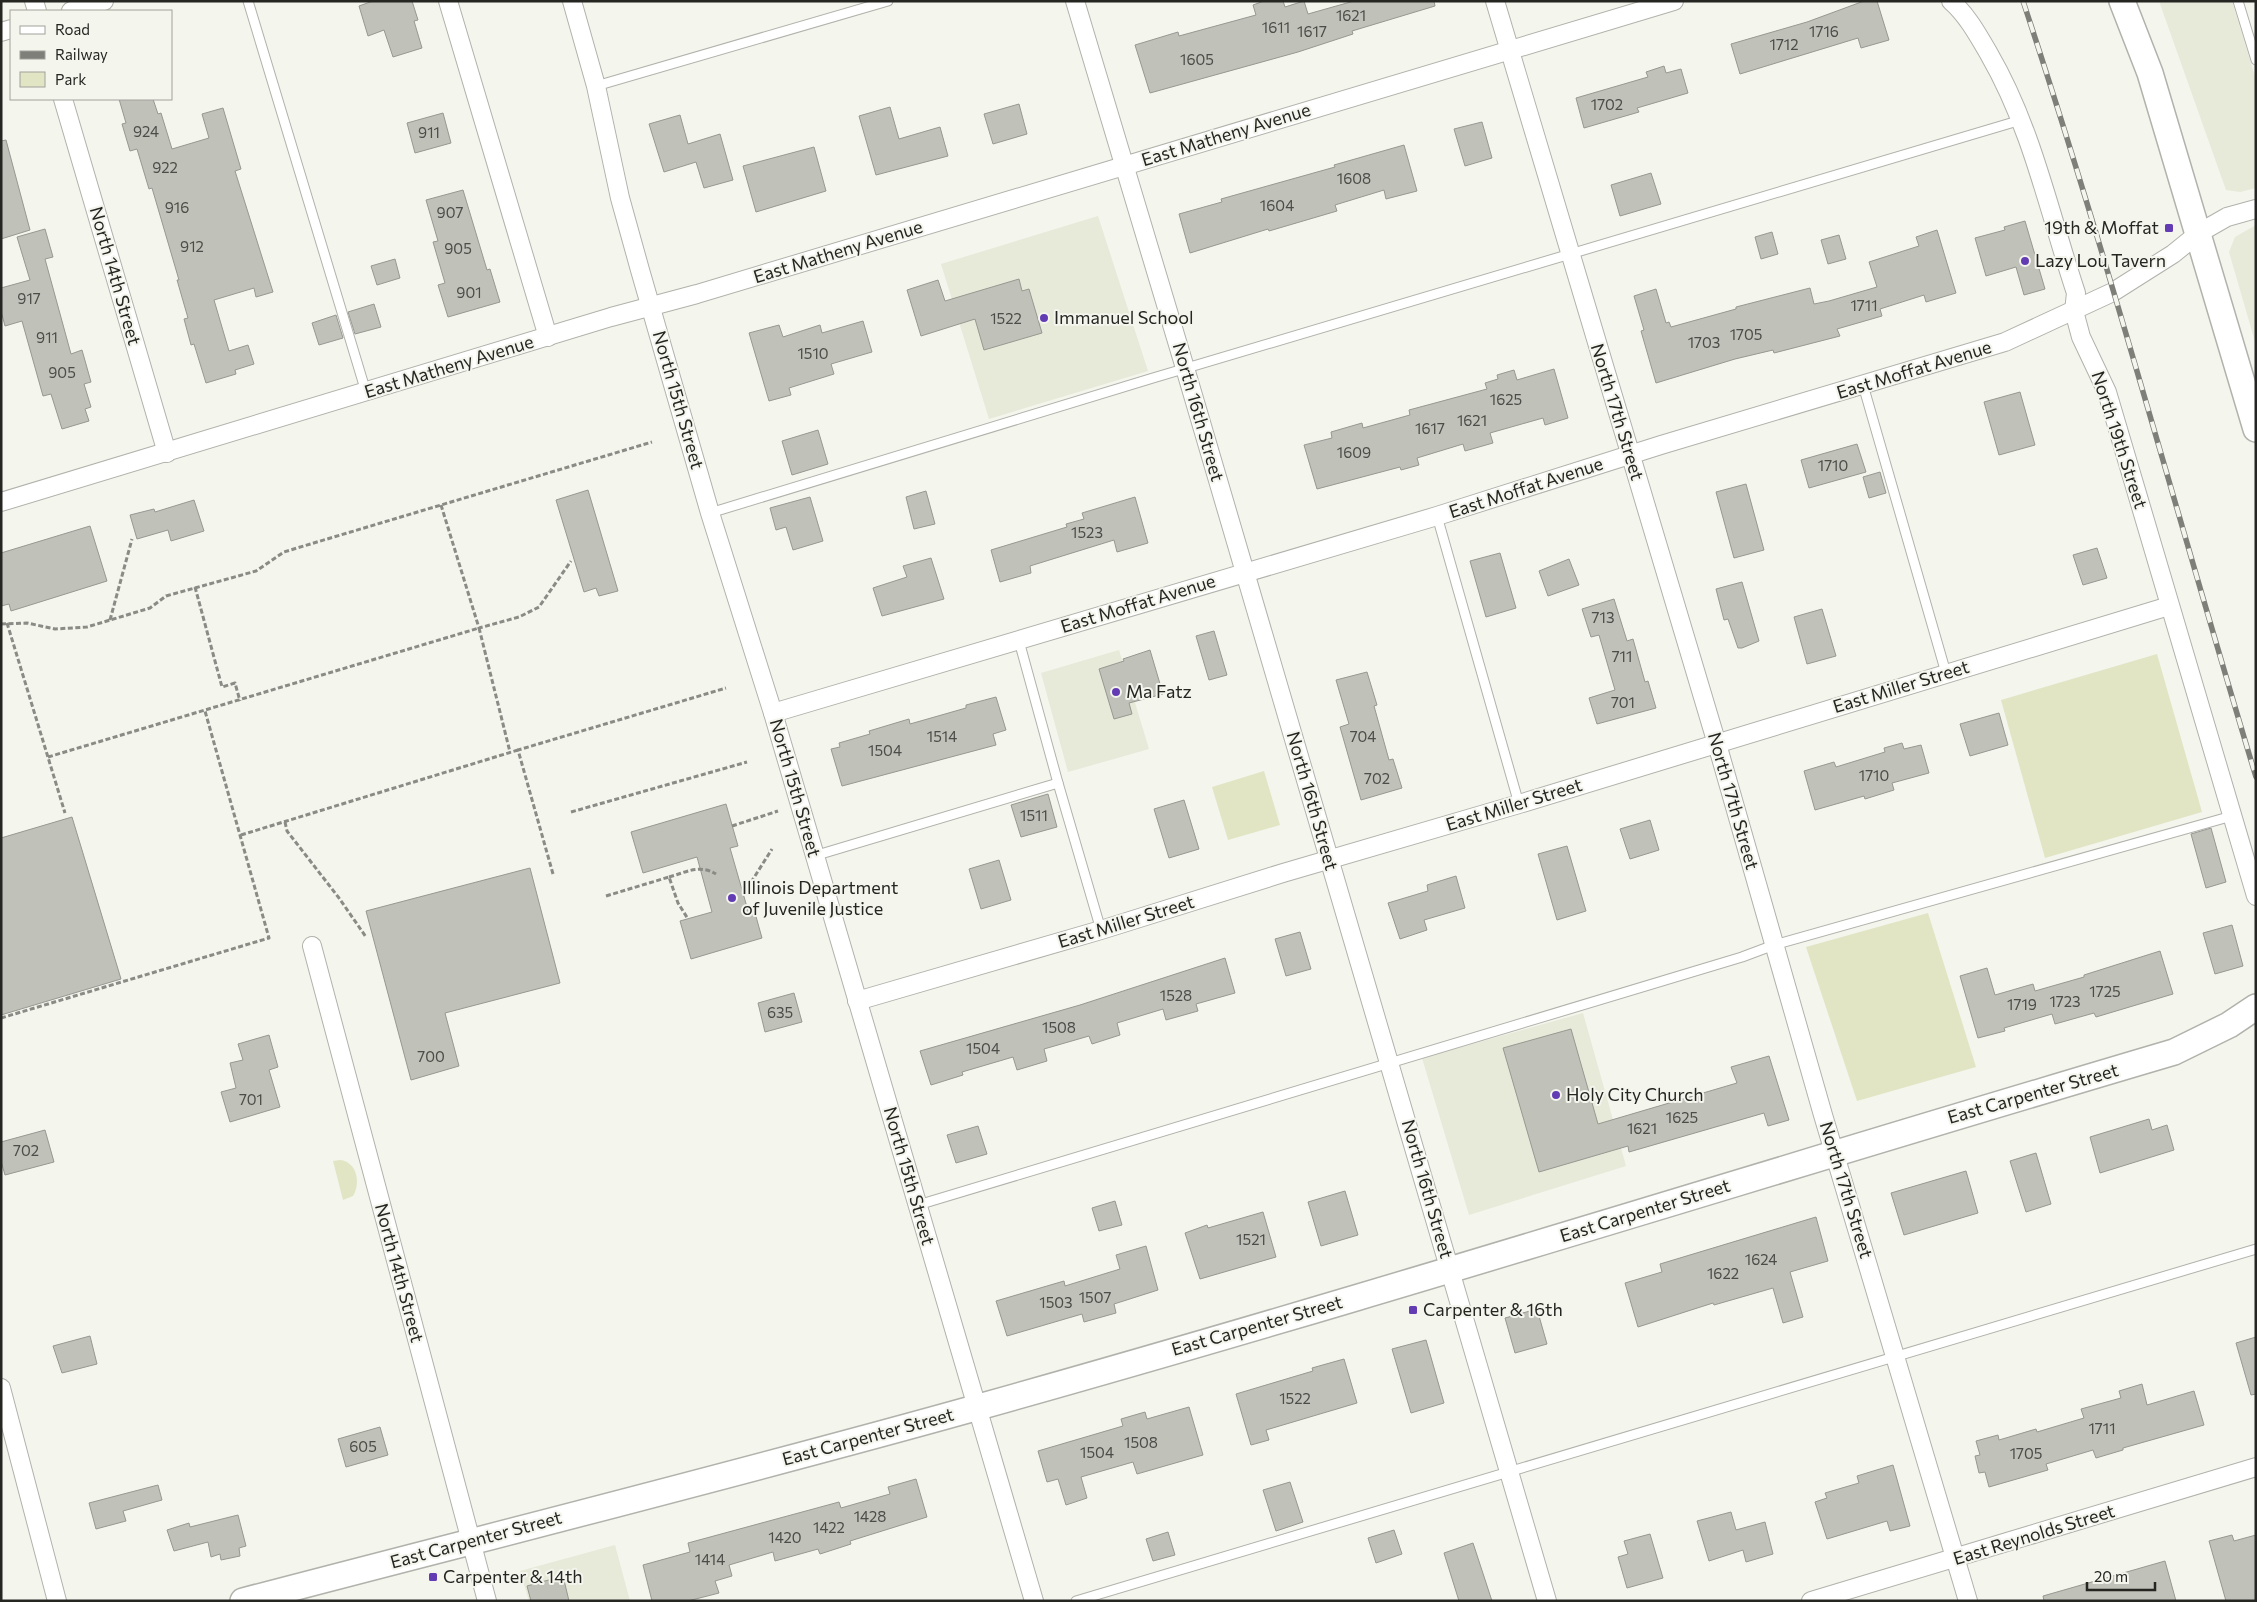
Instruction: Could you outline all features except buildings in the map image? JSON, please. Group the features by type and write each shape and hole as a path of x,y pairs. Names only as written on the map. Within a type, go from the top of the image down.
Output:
{"street":[{"path":"74,10 104,1"},
{"path":"448,1 548,337"},
{"name":"North 15th Street","path":"572,1 596,86 620,198 710,513 773,713 1034,1601"},
{"name":"North 16th Street","path":"1075,1 1185,368 1547,1601"},
{"name":"North 17th Street","path":"1495,1 1717,744 1774,944 1968,1601"},
{"name":"East Matheny Avenue","path":"1,502 1674,1"},
{"name":"North 19th Street","path":"1951,1 1975,31 2012,96 2022,120 2076,293 2074,311 2081,337 2107,392 2256,896"},
{"path":"2122,1 2150,73 2256,429"},
{"name":"North 14th Street","path":"63,100 167,453"},
{"name":"East Moffat Avenue","path":"773,713 1437,516 1630,455 2005,342 2074,311 2130,282 2173,254 2199,233 2227,217 2256,209"},
{"name":"East Miller Street","path":"857,1001 1102,930 2169,606"},
{"name":"North 14th Street","path":"312,946 487,1601"},
{"name":"East Carpenter Street","path":"243,1601 976,1408 1450,1270 1835,1152 2174,1052 2229,1025 2256,1006"},
{"path":"1,1388 57,1601"},
{"name":"East Reynolds Street","path":"1811,1601 2256,1467"}],"lane":[{"path":"248,1 366,392"},
{"path":"596,86 888,1"},
{"path":"2238,1 2256,60"},
{"path":"710,513 1185,368 2022,120"},
{"path":"1863,385 1946,673"},
{"path":"1437,516 1519,804"},
{"path":"1019,641 1058,783 1102,930"},
{"path":"814,856 1058,783"},
{"path":"918,1204 1389,1061 1732,960 1774,944 2232,816"},
{"path":"1076,1601 2256,1249"}],"path":[{"path":"1,624 7,622 27,623 55,629 87,627 150,608 166,596 256,571 284,552 652,442"},
{"path":"441,505 479,628 510,752"},
{"path":"110,620 132,538"},
{"path":"48,757 519,617 539,607 570,561"},
{"path":"195,587 222,687 235,683 240,701"},
{"path":"7,622 64,813"},
{"path":"241,835 726,688"},
{"path":"1,1018 269,938 205,711"},
{"path":"518,750 553,874"},
{"path":"571,812 747,762"},
{"path":"732,826 778,811"},
{"path":"285,822 287,831 339,898 366,937"},
{"path":"743,895 772,849"},
{"path":"606,896 698,868 706,868 716,874"},
{"path":"669,877 678,903 688,918"}],"shaded area":[{"path":"2159,1 2232,1 2256,80 2256,188 2240,192 2226,190"},
{"name":"Immanuel School","path":"1098,216 1148,371 989,419 941,264"},
{"path":"2256,225 2256,345 2229,252 2235,237"},
{"path":"1119,650 1149,749 1068,772 1041,673"},
{"path":"1583,1013 1626,1166 1469,1215 1422,1058"},
{"path":"615,1545 630,1601 529,1601 520,1571"}],"green space":[{"path":"2157,654 2202,812 2045,858 2001,700"},
{"path":"1264,771 1280,825 1228,840 1212,787"},
{"path":"1928,913 1976,1067 1857,1101 1806,947"},
{"path":"340,1160 346,1162 354,1169 357,1179 353,1196 343,1200 333,1161"}],"railway":[{"path":"2023,1 2114,291 2256,777"}],"place":[{"name":"19th & Moffat","path":"2169,228"},
{"name":"Lazy Lou Tavern","path":"2025,261"},
{"name":"Immanuel School","path":"1044,318"},
{"name":"Ma Fatz","path":"1116,692"},
{"name":"Illinois Department of Juvenile Justice","path":"732,898"},
{"name":"Holy City Church","path":"1556,1095"},
{"name":"Carpenter & 16th","path":"1413,1310"},
{"name":"Carpenter & 14th","path":"433,1577"}]}
